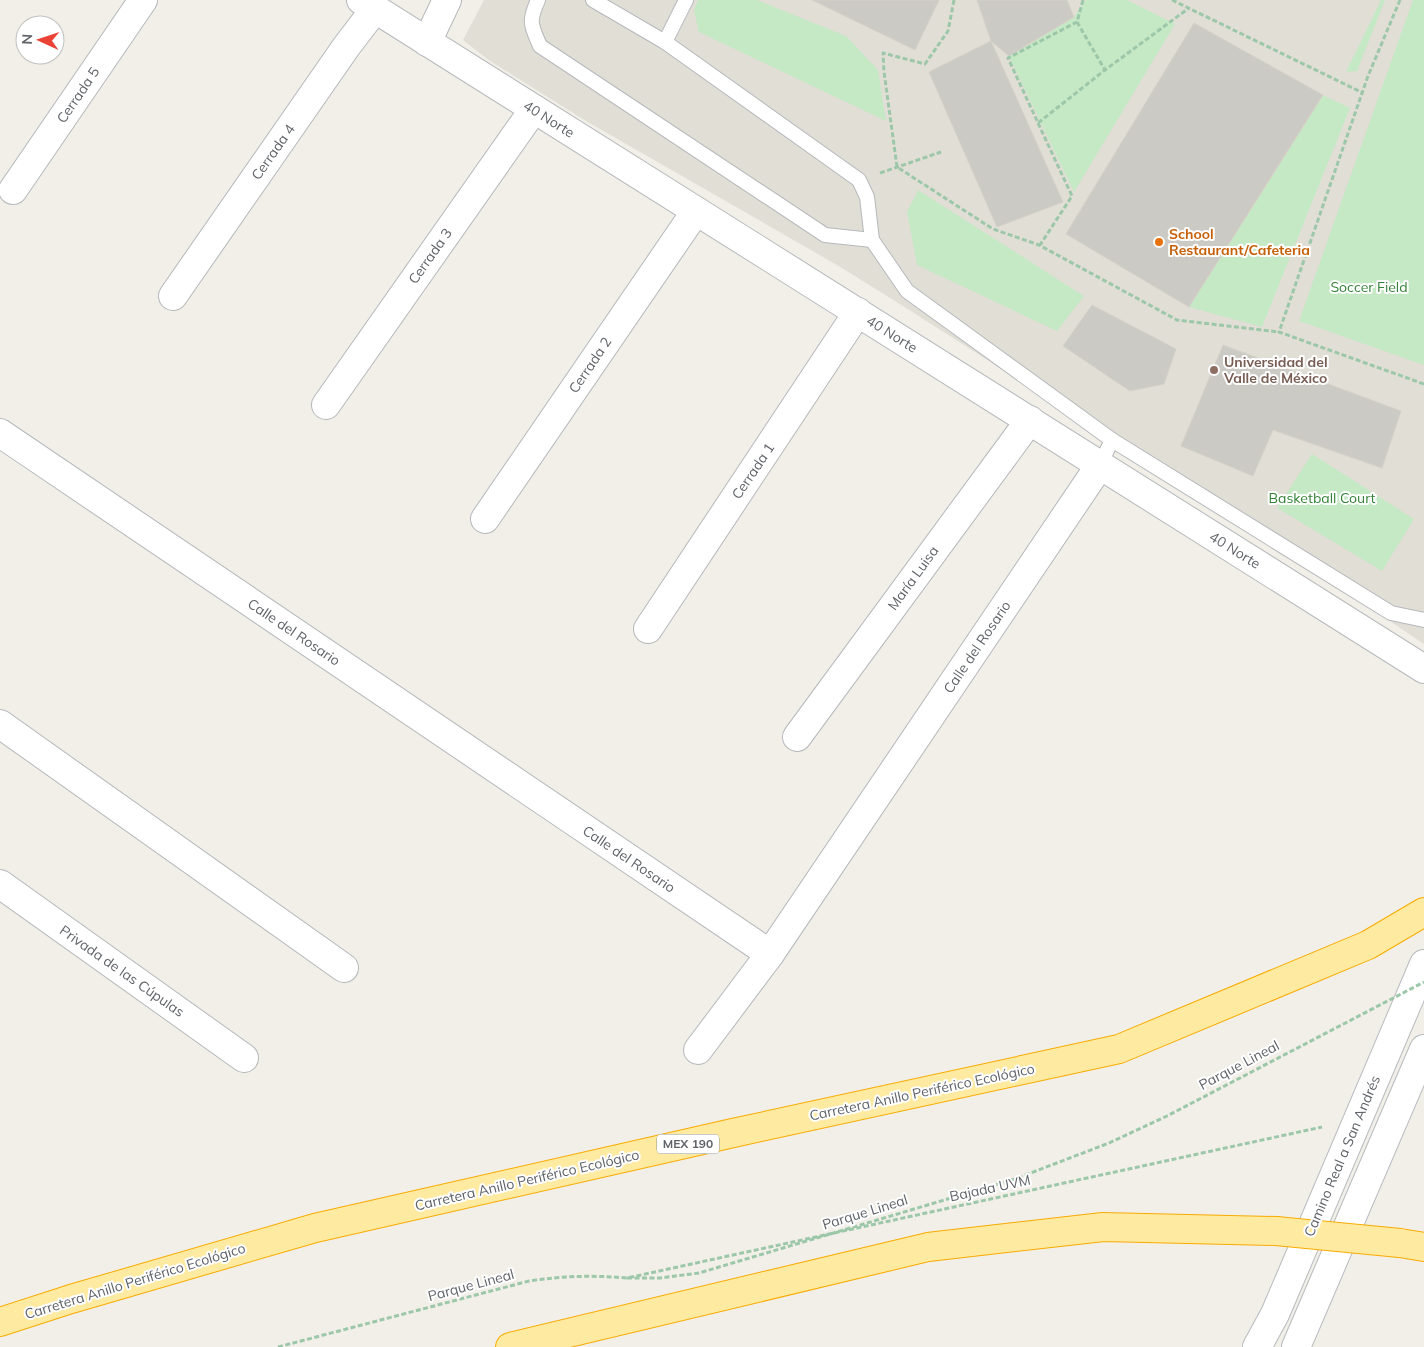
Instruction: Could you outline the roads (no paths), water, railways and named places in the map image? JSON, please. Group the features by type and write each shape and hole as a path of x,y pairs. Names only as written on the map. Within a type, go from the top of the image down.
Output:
{"highway":[{"name":"Carretera Anillo Periférico Ecológico","path":"0,1322 315,1228 733,1133 1119,1049 1368,945 1424,912"},
{"path":"510,1347 928,1247 1103,1227 1276,1231 1412,1245"}],"street":[{"name":"Cerrada 5","path":"13,190 143,0"},
{"path":"427,42 447,0"},
{"name":"40 Norte","path":"368,5 1424,669"},
{"name":"Cerrada 4","path":"173,296 346,47 368,5"},
{"name":"Cerrada 3","path":"326,405 534,109"},
{"name":"Cerrada 2","path":"485,519 696,211"},
{"name":"Cerrada 1","path":"648,629 858,312"},
{"name":"María Luisa","path":"797,737 1030,420"},
{"name":"Calle del Rosario","path":"0,433 770,954 1100,465"},
{"path":"0,724 344,968"},
{"name":"Privada de las Cúpulas","path":"0,884 244,1058"},
{"path":"698,1050 770,954"},
{"name":"Camino Real a San Andrés","path":"1257,1347 1275,1314 1424,964"},
{"path":"1296,1347 1424,1049"}],"lane":[{"path":"538,0 533,10 530,25 540,46 825,235 872,240"},
{"path":"593,0 665,42 859,180 868,197 872,240 907,291 1112,440 1391,613 1424,620"},
{"path":"665,42 686,0"},
{"path":"1100,465 1112,440"}],"place":[{"name":"School Restaurant/Cafeteria","path":"1159,242"},
{"name":"Universidad del Valle de México","path":"1214,370"}],"park label":[{"name":"Soccer Field","path":"1369,287"},
{"name":"Basketball Court","path":"1322,498"}]}
